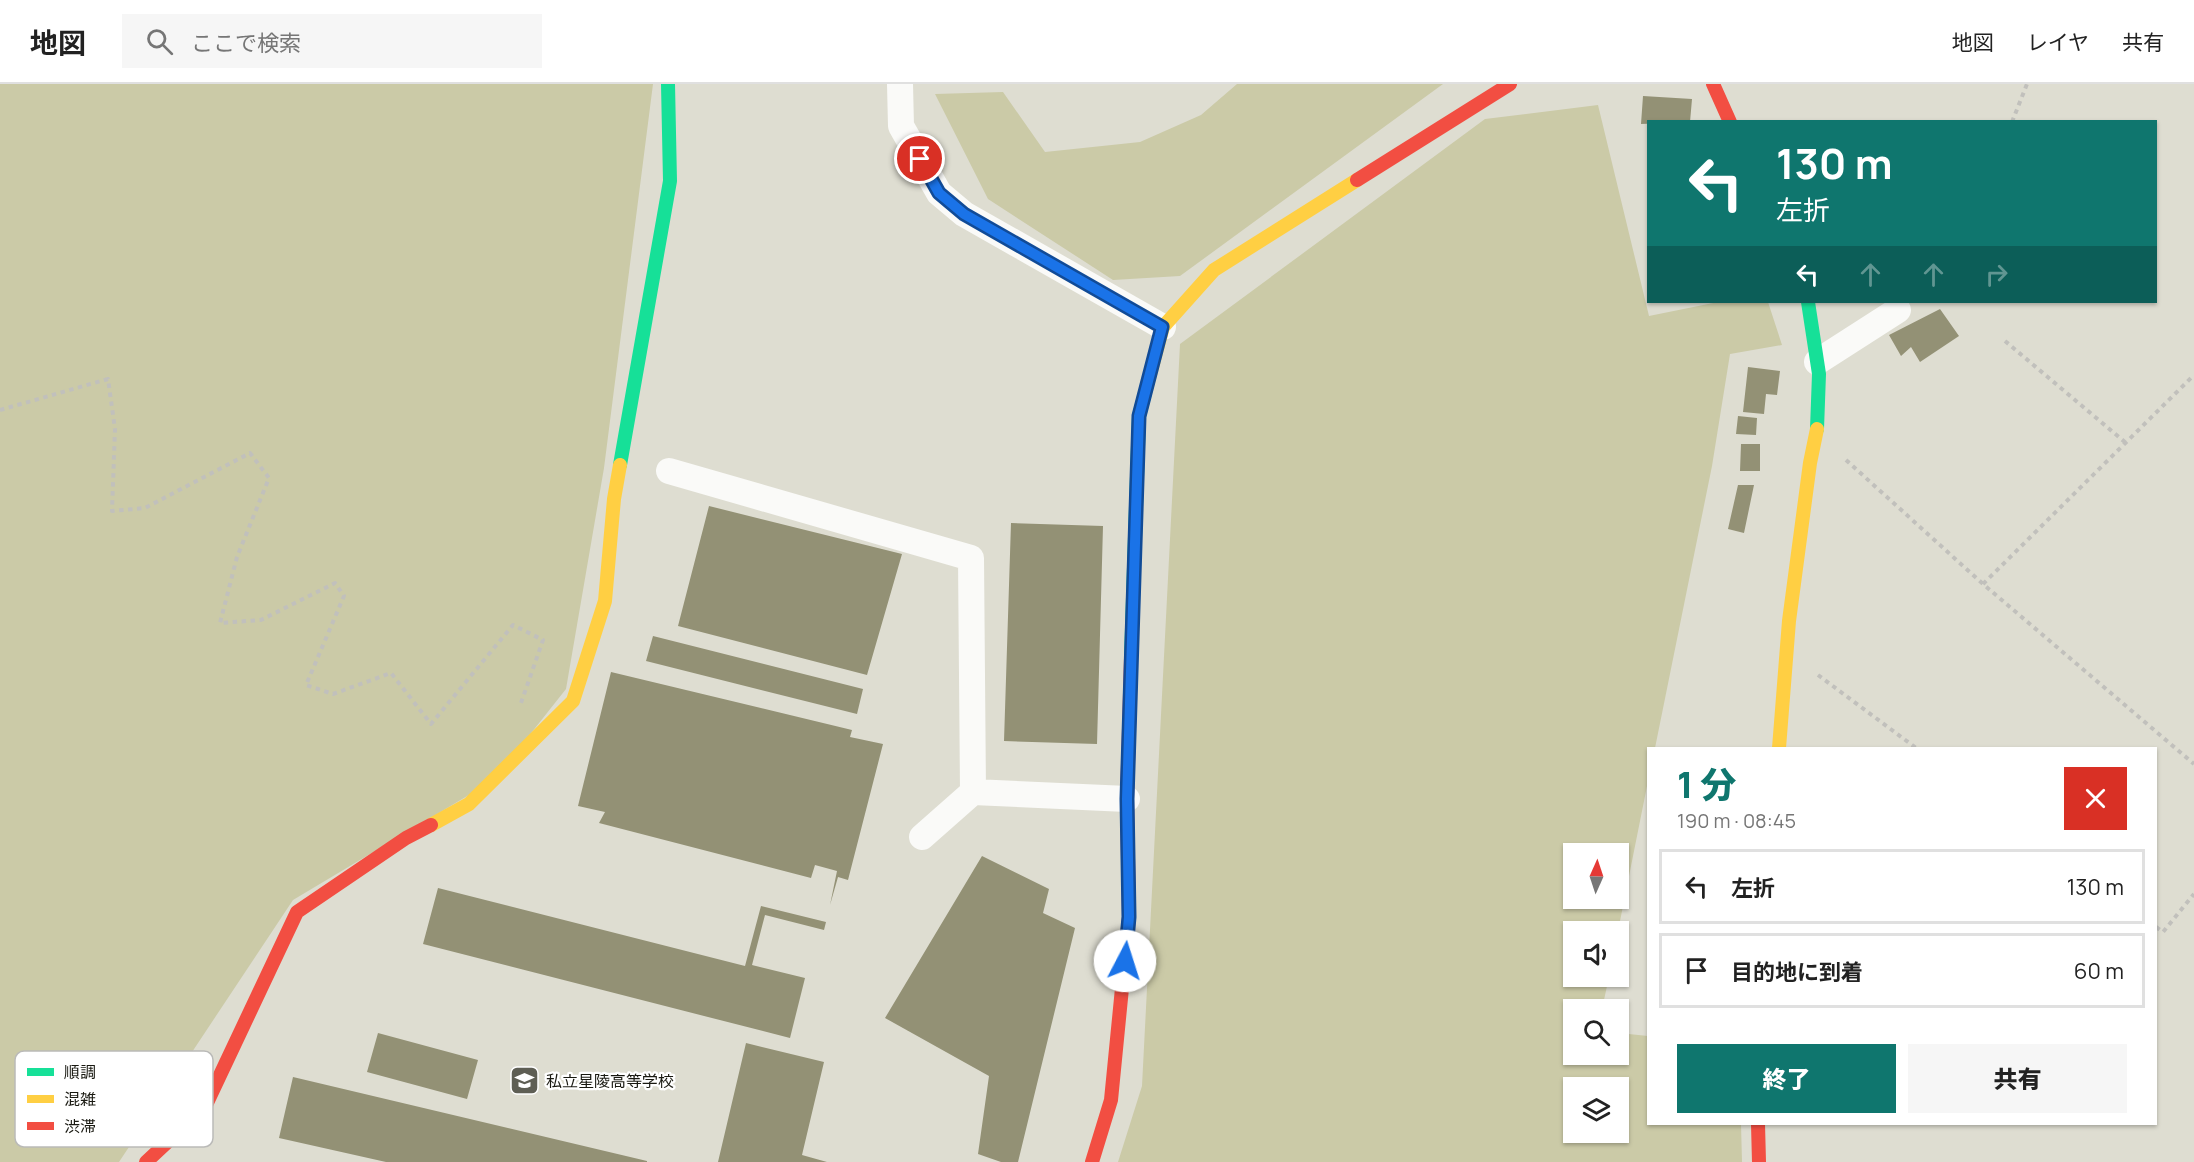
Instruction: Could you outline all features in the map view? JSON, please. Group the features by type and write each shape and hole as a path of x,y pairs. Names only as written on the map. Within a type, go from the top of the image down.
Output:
{"street":[{"path":"213,1092 297,912 406,838 469,804 573,701 605,601 614,499 670,181 668,84"},
{"path":"900,84 901,126 939,193 964,214 1162,327"},
{"path":"1092,1162 1111,1100 1118,1049 1129,917 1127,799 1139,416 1162,327 1214,270 1510,84"},
{"path":"1713,84 1729,120"},
{"path":"1779,747 1786,651 1810,463 1817,433 1817,362 1808,303"},
{"path":"1817,362 1898,310"},
{"path":"669,471 971,558 973,792"},
{"path":"922,837 973,792 1127,799"},
{"path":"1758,1125 1759,1162"},
{"path":"146,1162 162,1147"}],"path":[{"path":"2013,120 2027,84"},
{"path":"2005,341 2126,443"},
{"path":"1983,584 2194,375"},
{"path":"0,410 108,379 115,429 112,511 145,508 250,453 269,478 237,557 220,623 261,620 335,583 344,596 306,685 333,694 392,673 431,724 513,625 543,640 520,705"},
{"path":"1817,433 1983,584 2194,764"},
{"path":"1786,651 1915,747"},
{"path":"2157,928 2163,932 2194,894"}],"green space":[{"path":"0,84 653,84 604,468 566,689 494,780 293,900 193,1051 15,1051 15,1147 129,1147 119,1162 0,1162"},
{"path":"1237,84 1443,84 1180,276 1113,280 988,199 935,94 1003,92 1045,152 1140,142 1201,115"},
{"path":"1598,105 1649,316 1713,303 1768,303 1782,345 1730,354 1712,466 1655,747 1647,747 1647,786 1629,876 1629,843 1563,843 1563,909 1622,909 1620,921 1563,921 1563,987 1607,987 1604,999 1563,999 1563,1065 1629,1065 1629,1034 1647,1036 1647,1125 1741,1125 1742,1162 1118,1162 1142,1086 1180,344 1485,119"}],"building":[{"path":"1643,96 1692,99 1690,120 1647,120 1647,124 1641,124"},
{"path":"1940,309 1959,336 1920,362 1911,347 1901,356 1889,335"},
{"path":"1748,367 1780,371 1777,395 1766,394 1764,414 1743,412"},
{"path":"1738,416 1757,418 1756,435 1736,434"},
{"path":"1741,444 1760,444 1760,471 1740,471"},
{"path":"1738,485 1754,485 1744,533 1728,529"},
{"path":"709,506 902,554 867,675 678,626"},
{"path":"1011,523 1103,526 1097,744 1004,741"},
{"path":"653,636 863,689 857,714 646,661"},
{"path":"611,672 852,730 850,737 883,744 848,880 838,877 830,905 837,871 815,865 811,878 599,823 605,812 578,806"},
{"path":"982,856 1049,889 1043,913 1075,928 1018,1162 1001,1162 978,1154 989,1076 885,1018"},
{"path":"438,888 745,966 761,906 826,922 824,930 765,915 752,965 805,978 790,1038 423,944"},
{"path":"378,1033 478,1060 467,1099 367,1072"},
{"path":"746,1043 824,1062 802,1155 827,1162 718,1162"},
{"path":"293,1077 647,1162 386,1162 279,1138"}],"traffic: fast":[{"path":"620,465 670,181 668,84"},
{"path":"1808,303 1819,374 1817,429"},
{"path":"1131,658 1139,416 1145,393"}],"traffic: slow":[{"path":"1145,393 1163,327 1214,270 1357,180"},
{"path":"1779,747 1789,621 1810,463 1817,429"},
{"path":"431,825 469,804 573,701 605,601 614,499 620,465"}],"traffic: jam":[{"path":"1357,180 1510,84"},
{"path":"1713,84 1729,120"},
{"path":"1092,1162 1111,1100 1129,917 1127,799 1131,658"},
{"path":"213,1090 297,912 406,838 431,825"},
{"path":"1758,1125 1759,1162"},
{"path":"146,1162 162,1147"}],"place":[{"name":"私立星陵高等学校","path":"525,1081"}],"route":[{"path":"920,159 939,193 964,214 1162,327 1150,366 1139,416 1127,799 1129,917 1125,961"}]}
